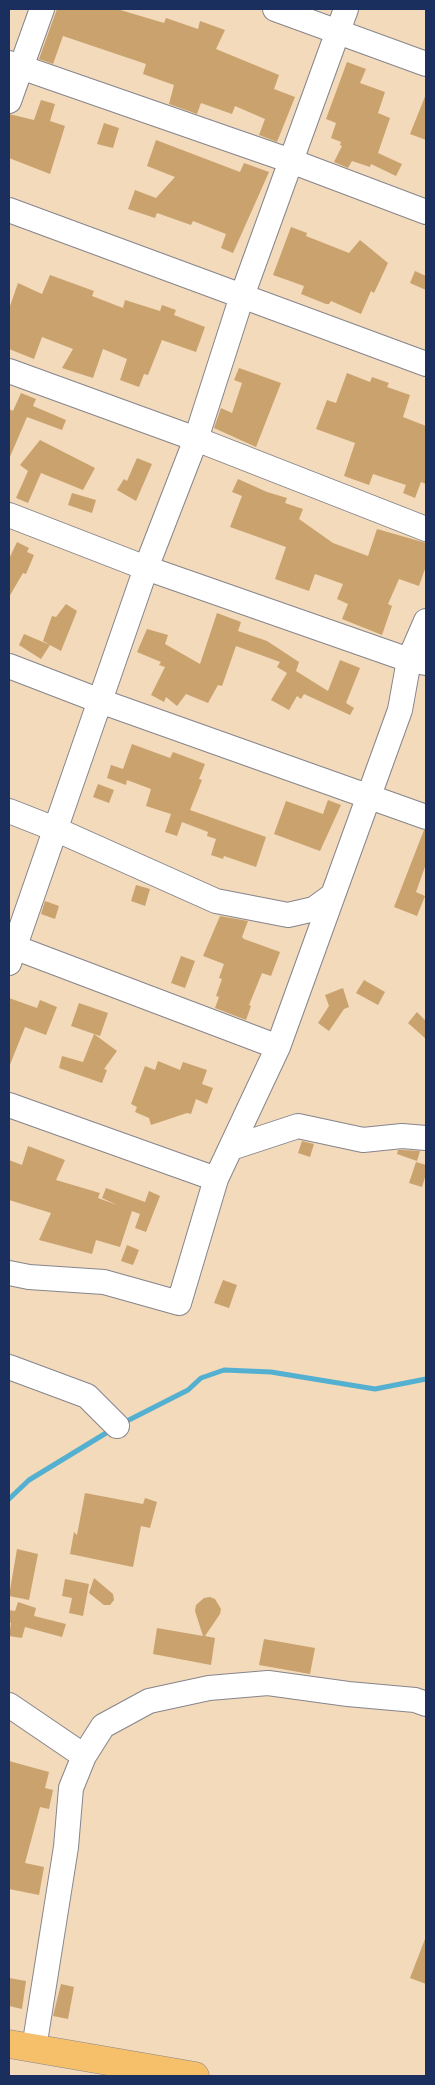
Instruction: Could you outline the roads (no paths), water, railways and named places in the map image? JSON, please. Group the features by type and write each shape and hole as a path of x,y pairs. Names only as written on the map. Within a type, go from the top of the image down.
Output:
{"highway":[{"path":"21,2046 195,2076"}],"street":[{"path":"9,101 15,65 42,9"},
{"path":"275,9 426,64"},
{"path":"278,1047 11,952 146,568 196,439 242,296 346,9"},
{"path":"15,65 291,161 426,212"},
{"path":"9,210 426,364"},
{"path":"9,371 196,439 426,529"},
{"path":"9,515 146,568 418,661"},
{"path":"9,1273 104,1282 179,1303 216,1179 278,1047 418,661 426,621"},
{"path":"9,666 100,701 426,817"},
{"path":"9,811 55,829 216,901 288,915 314,908 333,895"},
{"path":"9,1105 216,1179"},
{"path":"231,1148 298,1126 363,1140 402,1136 426,1138"},
{"path":"9,1367 87,1396 117,1426"},
{"path":"21,2046 66,1847 72,1788 84,1756 103,1726 149,1701 209,1688 268,1683 348,1694 416,1700 426,1704"},
{"path":"9,1705 84,1756"}],"waterway":[{"path":"123,1423 188,1390 201,1378 224,1370 271,1372 375,1389 426,1379"},
{"path":"9,1499 29,1480 111,1430"}]}
